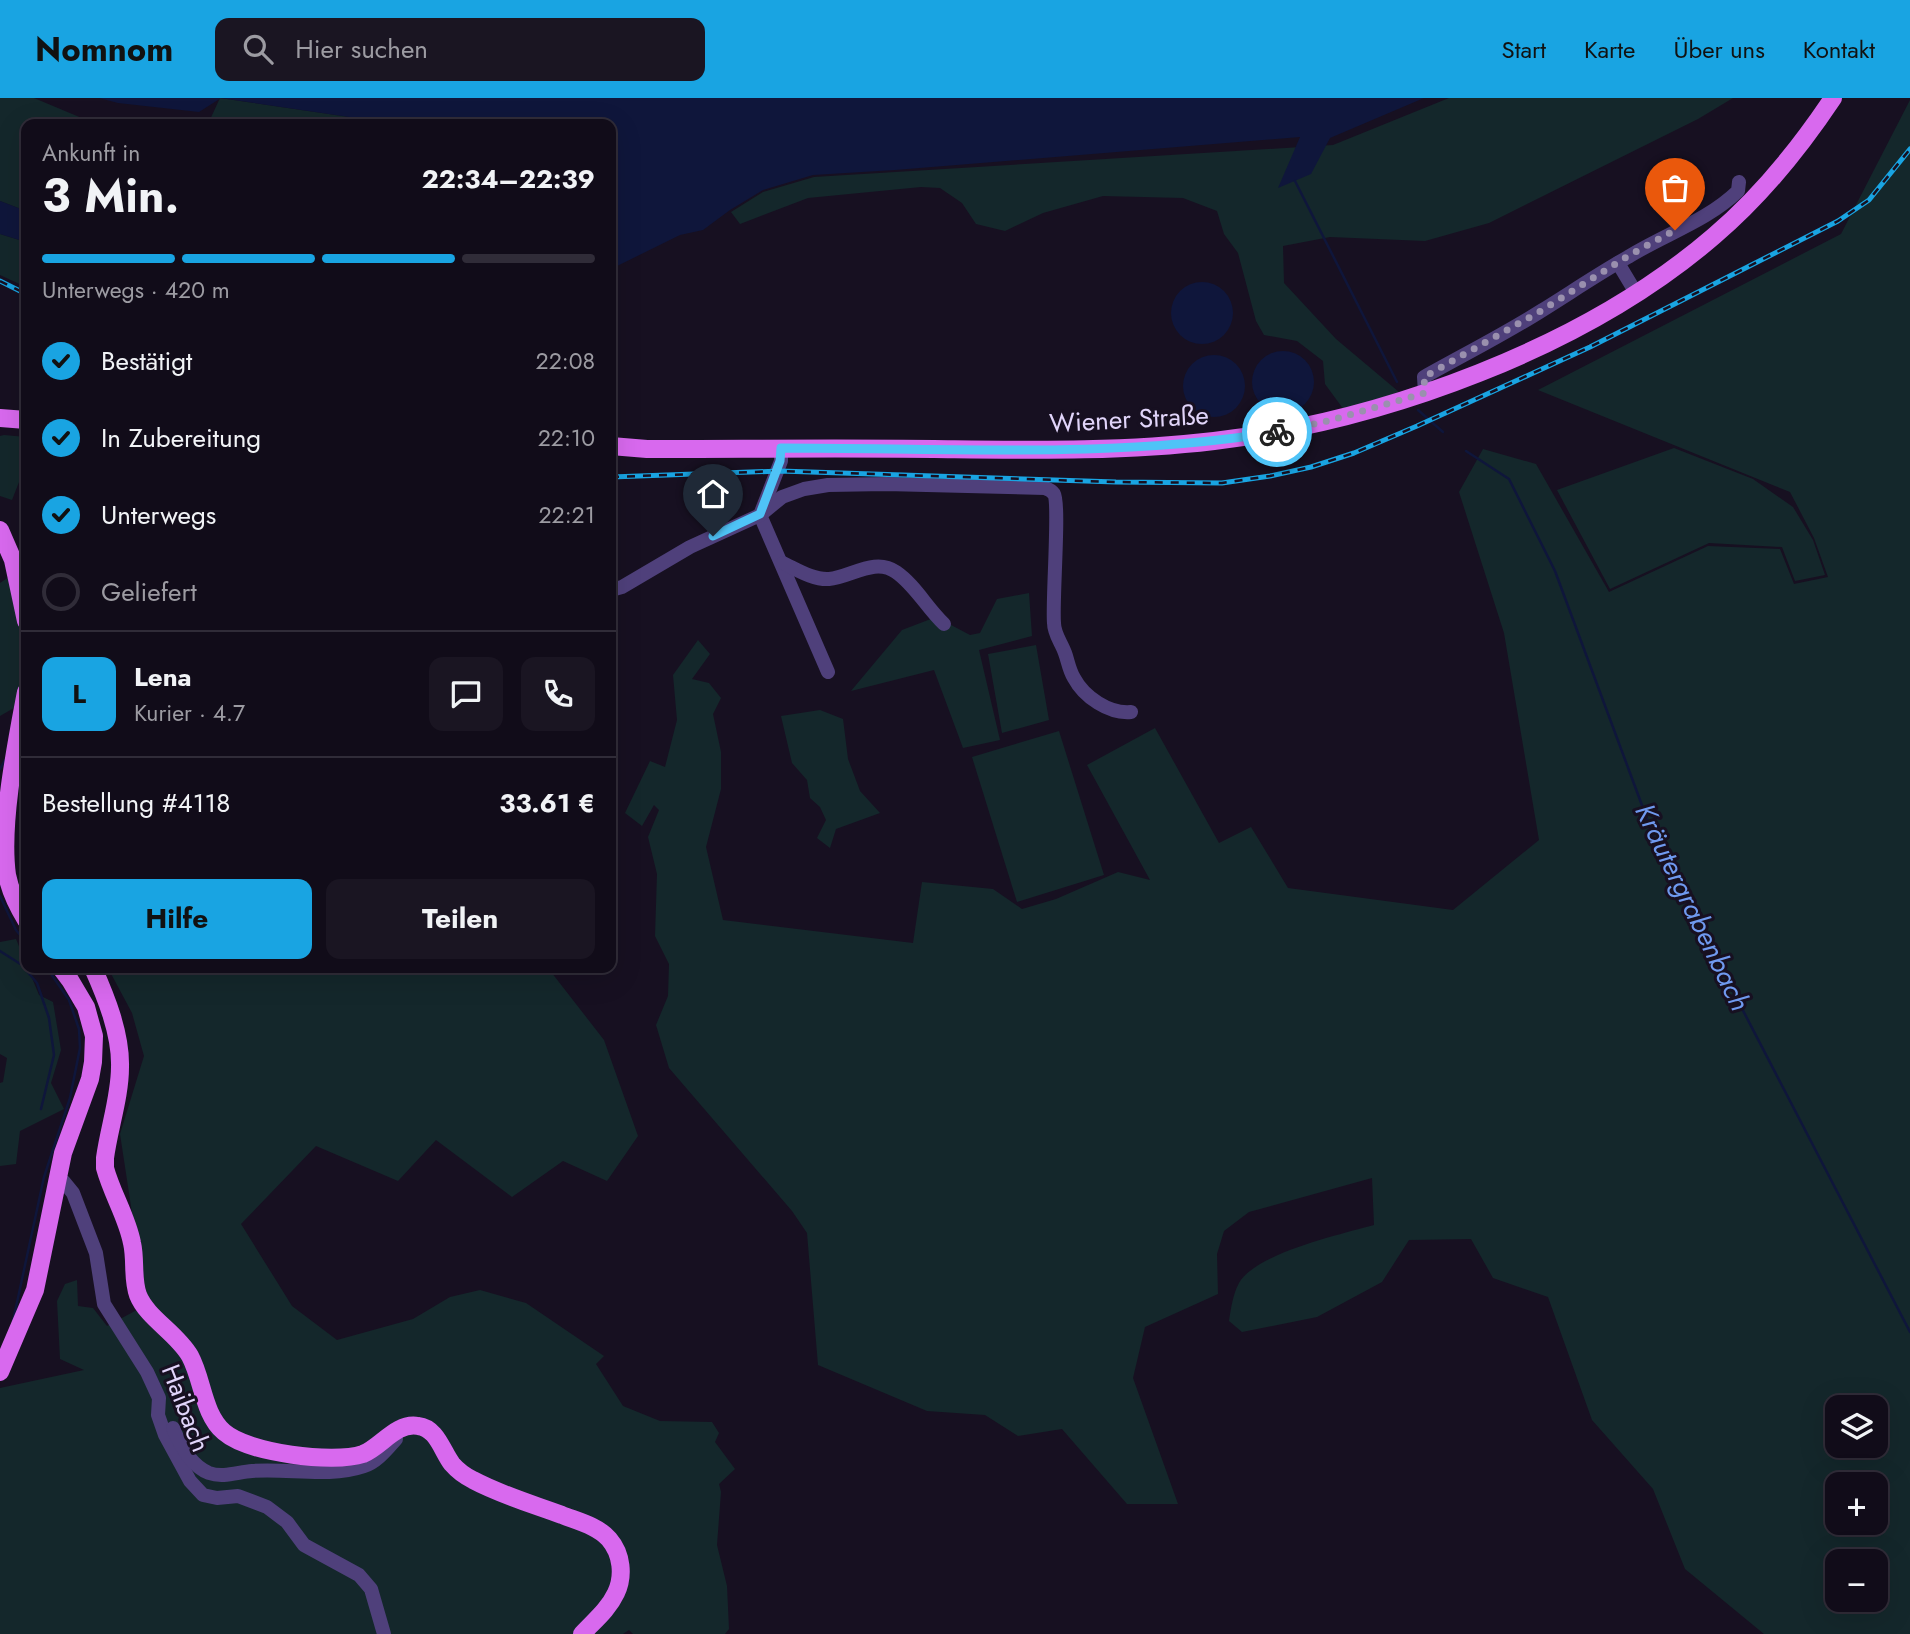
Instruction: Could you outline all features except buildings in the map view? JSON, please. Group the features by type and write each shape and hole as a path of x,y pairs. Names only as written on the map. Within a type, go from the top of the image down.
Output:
{"main road":[{"name":"Wiener Straße","path":"616,446 648,449 1051,450 1168,446 1252,436 1324,422 1425,393 1523,354 1583,324 1636,293 1716,234 1779,172 1833,98"},
{"path":"0,418 21,420"},
{"path":"0,530 13,560 21,598"},
{"path":"21,722 5,828 5,863 21,910"},
{"path":"0,1373 35,1290 57,1179 68,1138 90,1079 94,1036 86,1007 65,973"},
{"path":"95,973 120,1054 118,1087 106,1148 105,1168 132,1240 138,1295 190,1355 217,1424 236,1440 261,1450 332,1457 365,1453 409,1426 424,1427 435,1436 457,1469 473,1480 593,1528 610,1539 619,1557 620,1581 604,1611 582,1634"}],"street":[{"path":"1425,393 1424,377 1675,230 1704,218 1723,206 1738,191 1738,182"},
{"path":"1704,218 1716,234"},
{"path":"1618,263 1636,293"},
{"path":"781,448 780,461 760,514 828,671"},
{"path":"616,589 690,547 760,514 782,497 804,489 828,485 886,484 1045,488 1053,494 1056,505 1055,632 1081,690 1097,703 1122,713 1131,712"},
{"path":"783,563 808,575 827,579 871,566 894,570 944,624"},
{"name":"Haibach","path":"57,1179 64,1182 73,1193 96,1253 104,1304 140,1359 159,1398 158,1415 184,1473 203,1495 217,1498 238,1496 267,1507 287,1522 304,1545 359,1575 371,1589 384,1634"},
{"path":"159,1398 189,1457 204,1470 219,1475 251,1471 348,1470 367,1466 397,1439 392,1434"}],"green space":[{"path":"0,98 34,98 84,119 21,119 21,209 0,201"},
{"path":"220,98 363,119 210,119"},
{"path":"1449,98 1733,98 1698,119 1489,223 1425,241 1330,237 1283,246 1284,283 1336,339 1399,392 1344,410 1325,384 1323,361 1297,341 1264,335 1256,321 1238,253 1224,234 1217,211 1183,198 1103,196 1043,213 1005,231 976,224 962,203 940,188 921,187 808,198 740,224 731,212 763,192 814,177 1333,145"},
{"path":"1910,100 1910,1634 1764,1634 1685,1569 1653,1489 1592,1420 1548,1297 1493,1278 1471,1239 1409,1240 1382,1282 1317,1317 1242,1332 1229,1321 1239,1283 1248,1272 1301,1246 1374,1225 1372,1178 1249,1212 1224,1231 1217,1254 1218,1294 1145,1327 1133,1378 1178,1504 1127,1504 1062,1429 1018,1436 985,1415 927,1411 818,1365 807,1233 792,1211 669,1068 656,1025 668,996 669,964 655,936 657,874 648,837 659,810 654,805 642,826 625,813 650,761 665,767 677,720 673,675 698,640 710,654 692,679 709,683 721,698 713,714 721,752 721,789 706,847 723,920 913,943 922,882 993,889 1022,909 1056,899 1118,872 1150,880 1087,765 1155,728 1219,843 1251,827 1288,888 1453,910 1539,840 1504,633 1459,492 1483,449 1536,464 1609,592 1708,546 1780,549 1794,584 1828,577 1814,538 1790,492 1538,390 1841,234"},
{"path":"0,234 21,240 21,285 0,275"},
{"path":"0,436 21,437 21,477 12,500 0,496"},
{"path":"1674,448 1753,479 1793,507 1813,540 1825,575 1795,581 1782,547 1709,543 1610,589 1557,490"},
{"path":"21,548 21,693 19,705 0,716 0,583 9,577"},
{"path":"1029,593 1032,636 979,650 1000,740 963,748 934,670 851,691 902,630 936,617 970,635 980,633 997,599"},
{"path":"1036,645 1049,720 1002,733 988,654"},
{"path":"820,710 843,719 848,759 860,791 880,813 836,829 830,848 817,838 826,820 820,807 810,798 807,780 792,763 781,716"},
{"path":"1059,731 1104,875 1017,902 972,757"},
{"path":"16,939 21,951 21,973 30,973 39,995 53,1002 61,1050 51,1083 64,1109 20,1131 16,1164 0,1166 0,1083 3,1082 7,1058 0,1054 0,942"},
{"path":"111,973 552,973 604,1040 638,1136 607,1181 563,1161 512,1197 436,1140 398,1181 316,1146 241,1224 292,1306 337,1340 413,1319 450,1297 480,1290 526,1303 604,1356 596,1364 623,1406 660,1421 712,1422 719,1433 715,1442 735,1469 719,1484 721,1492 717,1545 727,1586 729,1629 725,1634 633,1634 629,1630 623,1634 0,1634 0,1388 84,1370 60,1359 57,1301 65,1284 77,1280 78,1306 93,1308 107,1326 148,1304 120,1134 144,1056 132,1013"}],"water":[{"path":"99,98 221,98 199,112 118,103"},
{"path":"221,98 1424,98 1330,138 1311,174 1278,188 1300,137 813,175 763,190 703,230 680,235 616,267 616,119 363,119"},
{"path":"0,201 21,209 21,240 0,234"},
{"path":"1202,282 1214,284 1224,291 1231,301 1231,325 1224,335 1214,342 1202,344 1190,342 1180,335 1173,325 1171,313 1173,301 1180,291 1190,284"},
{"path":"1283,351 1295,353 1305,360 1312,370 1312,394 1305,404 1295,411 1283,413 1271,411 1261,404 1254,394 1252,382 1254,370 1261,360 1271,353"},
{"path":"1214,355 1226,357 1236,364 1243,374 1243,398 1236,408 1226,415 1214,417 1202,415 1192,408 1185,398 1183,386 1185,374 1192,364 1202,357"}],"waterway":[{"name":"Kräutergrabenbach","path":"1295,181 1397,382"},
{"name":"Kräutergrabenbach","path":"1418,410 1443,432"},
{"name":"Kräutergrabenbach","path":"1466,451 1509,479 1555,571 1656,843 1910,1332"},
{"name":"Haibach","path":"0,769 5,760"},
{"path":"0,896 21,936"},
{"name":"Haibach","path":"0,951 21,964"},
{"name":"Haibach","path":"29,973 37,983 49,1018 54,1055 41,1109"},
{"path":"13,1321 44,1177 70,1098 80,1048 79,1029 69,1000 50,973"}],"railway":[{"path":"616,477 780,471 1222,483 1311,467 1354,453 1417,426 1590,347 1838,221 1869,200 1910,149"},
{"path":"0,281 21,292"}],"way so far":[{"path":"1277,432 1379,408 1425,393 1424,377 1675,230"}],"route":[{"path":"713,536 760,514 780,461 781,448 1101,449 1168,446 1277,432"}]}
